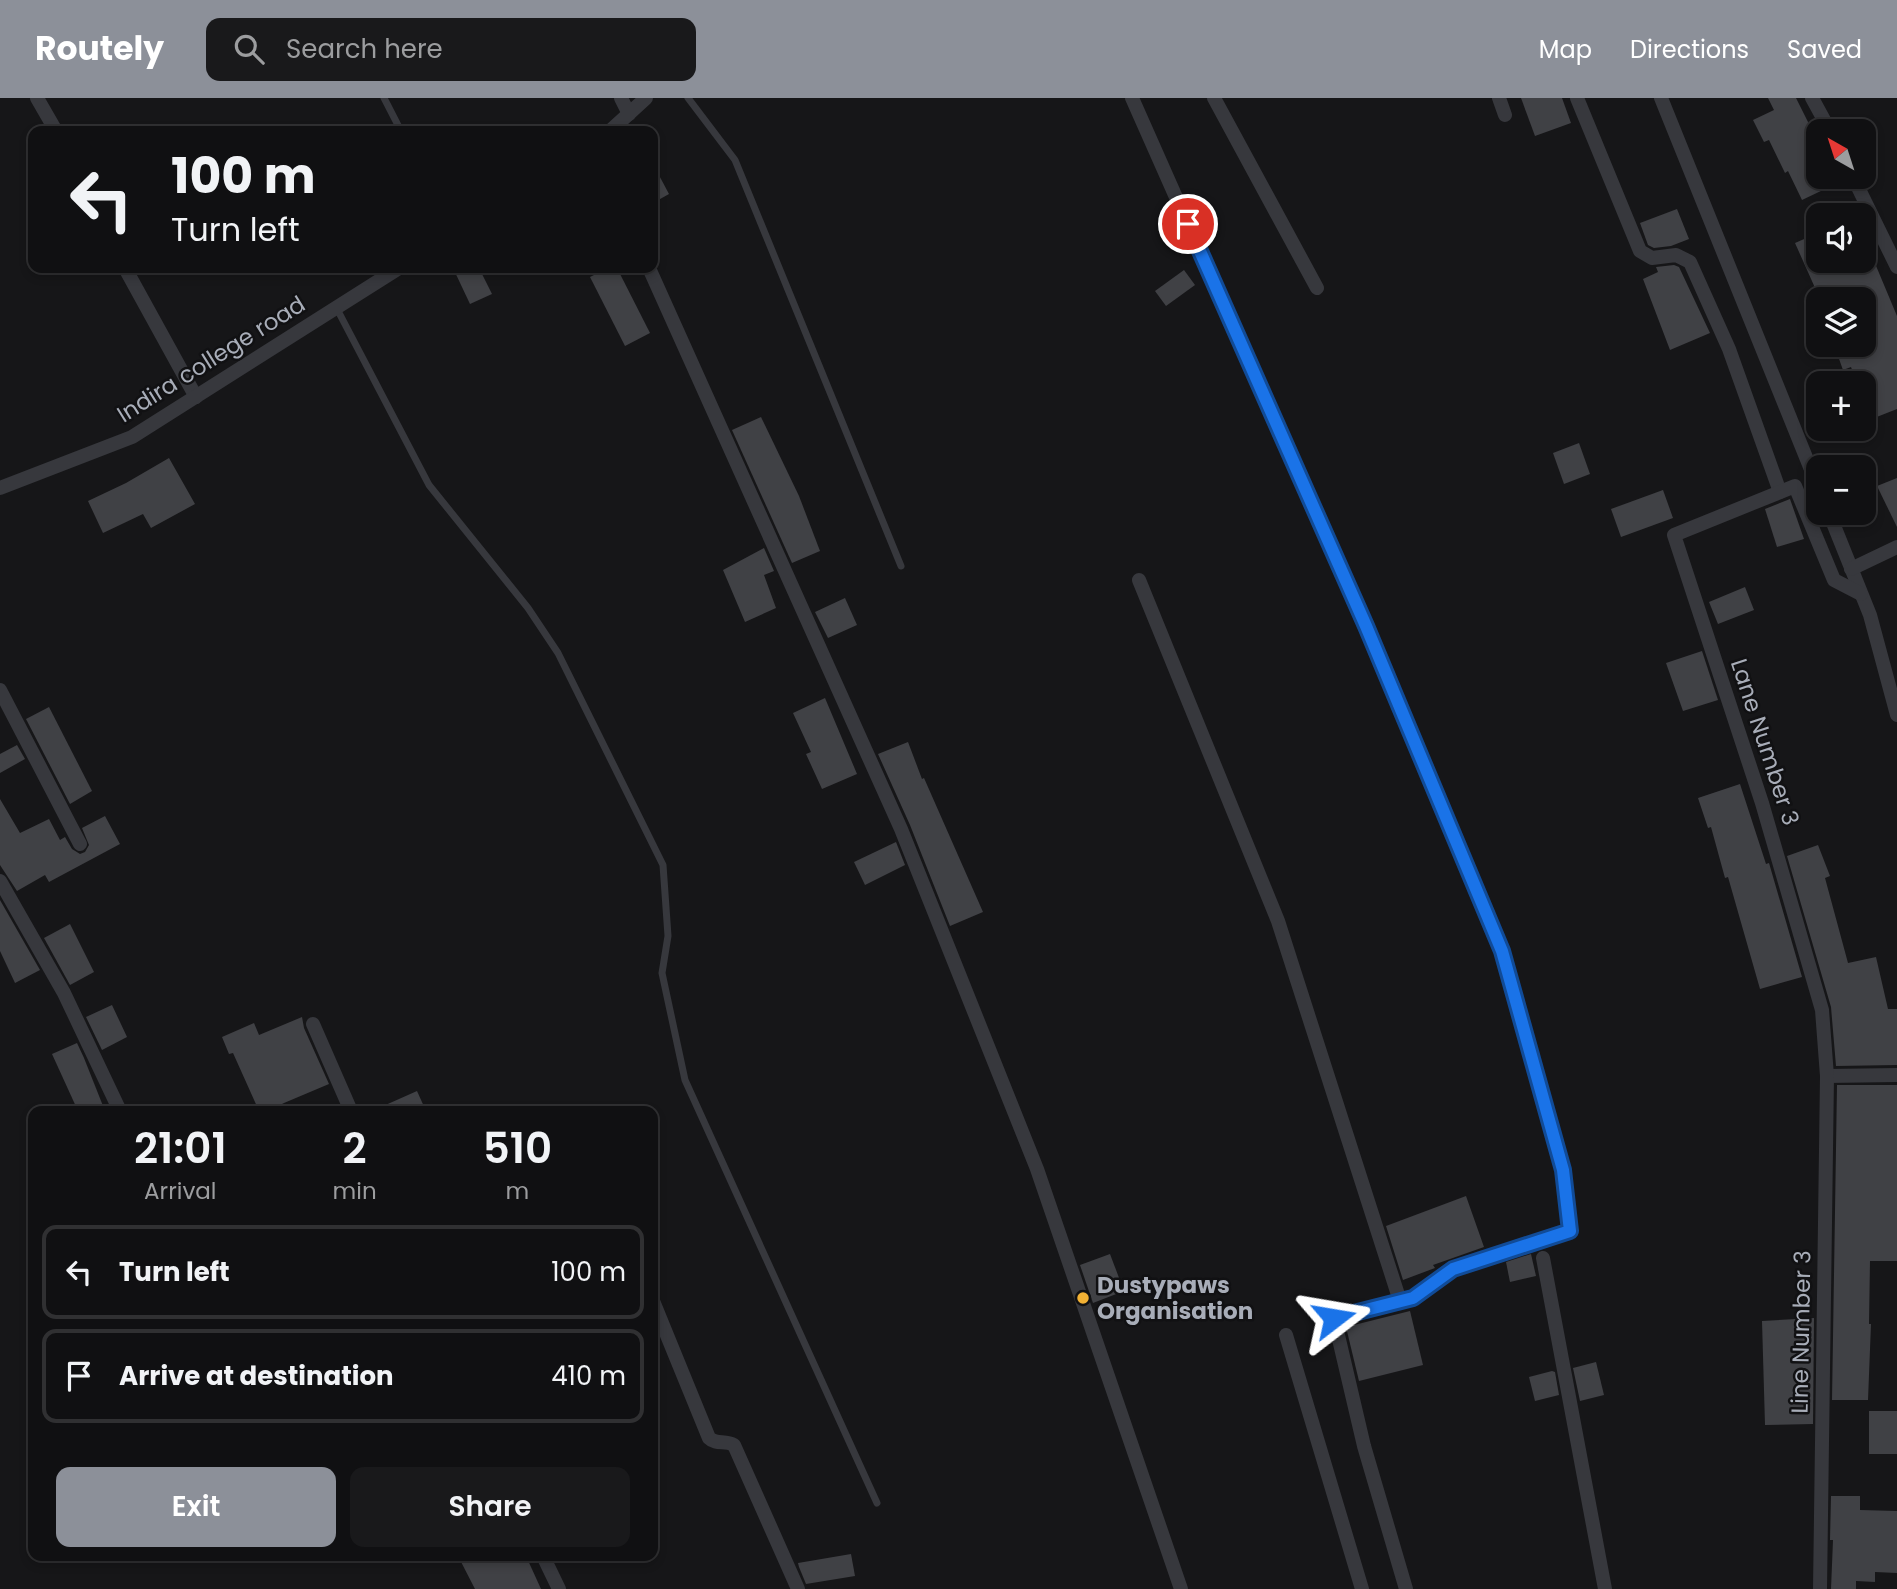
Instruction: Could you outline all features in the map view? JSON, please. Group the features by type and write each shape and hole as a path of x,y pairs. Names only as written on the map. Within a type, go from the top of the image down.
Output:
{"street":[{"path":"37,98 53,126"},
{"path":"621,98 629,114"},
{"path":"616,126 646,98"},
{"path":"1132,98 1366,626 1502,951 1563,1170 1570,1231 1453,1269 1413,1298 1334,1318 1364,1446 1406,1589"},
{"path":"1214,98 1317,288"},
{"path":"1499,98 1505,115"},
{"path":"1577,98 1640,251 1652,258 1676,255 1690,262 1729,349 1780,492 1795,486 1834,580 1861,594"},
{"path":"1661,98 1806,457"},
{"path":"1812,98 1823,119"},
{"path":"1859,189 1897,267"},
{"path":"128,273 196,397"},
{"name":"Indira college road","path":"0,488 132,437 390,273"},
{"path":"651,273 901,829 1037,1169 1181,1589"},
{"name":"Lane Number 3","path":"1780,492 1674,535 1762,803 1822,1010 1827,1076"},
{"path":"1834,525 1870,615 1897,715"},
{"path":"1851,569 1897,547"},
{"path":"1139,580 1278,921 1400,1301"},
{"path":"0,690 80,844"},
{"path":"0,881 64,993 118,1106"},
{"path":"313,1024 349,1106"},
{"path":"1827,1076 1897,1075"},
{"name":"Line Number 3","path":"1820,1589 1827,1076"},
{"path":"1543,1258 1605,1589"},
{"path":"658,1313 709,1438 715,1442 728,1441 734,1445 798,1589"},
{"path":"1286,1335 1362,1589"},
{"path":"545,1561 559,1589"}],"lane":[{"path":"384,98 398,126"},
{"path":"688,98 735,160 901,566"},
{"path":"336,307 429,485 528,608 558,653 663,865 668,936 662,973 685,1080 877,1503"}],"building":[{"path":"1521,98 1562,98 1571,123 1535,136"},
{"path":"1768,98 1796,98 1806,119 1806,189 1825,189 1802,200 1788,171 1785,173 1769,140 1764,142 1753,120 1774,110"},
{"path":"658,173 669,194 658,200"},
{"path":"1677,209 1689,239 1671,246 1654,248 1648,245 1640,223"},
{"path":"1806,238 1806,268 1795,243"},
{"path":"1876,266 1897,316 1897,409 1876,417 1876,371 1852,371 1851,367 1843,370 1838,357 1876,357 1876,287 1815,287 1808,273 1876,273"},
{"path":"1656,267 1679,267 1710,333 1670,350 1643,279 1658,272"},
{"path":"1184,270 1195,285 1166,306 1155,291"},
{"path":"455,273 482,273 492,294 470,304"},
{"path":"598,273 620,273 650,333 625,346 590,277"},
{"path":"761,417 799,496 820,551 792,563 732,430"},
{"path":"1579,443 1590,474 1564,484 1553,453"},
{"path":"169,458 195,504 151,528 143,514 103,533 88,501"},
{"path":"1897,478 1897,527 1877,486"},
{"path":"1663,490 1673,518 1621,537 1611,509"},
{"path":"1790,499 1804,539 1777,547 1765,509"},
{"path":"764,548 774,571 764,575 776,608 745,622 723,570"},
{"path":"1745,587 1754,610 1718,624 1709,602"},
{"path":"845,598 857,625 828,638 815,612"},
{"path":"1702,651 1718,700 1683,711 1666,663"},
{"path":"825,698 857,774 822,789 806,754 811,752 793,713"},
{"path":"49,707 92,791 70,804 26,719"},
{"path":"908,742 922,779 924,778 983,912 950,926 910,825 878,754"},
{"path":"17,745 25,759 0,773 0,754"},
{"path":"1740,784 1766,864 1769,863 1802,977 1760,989 1728,877 1725,878 1711,827 1708,828 1698,798"},
{"path":"0,799 20,833 49,819 60,840 65,837 72,849 80,854 85,852 89,845 82,828 105,816 120,844 49,882 45,875 17,891 0,865"},
{"path":"896,842 905,865 865,885 854,862"},
{"path":"1818,845 1830,876 1825,878 1848,963 1876,957 1888,1009 1897,1009 1897,1065 1836,1066 1831,1007 1787,856"},
{"path":"0,900 40,970 15,983 0,951"},
{"path":"70,924 94,972 70,985 44,938"},
{"path":"112,1005 127,1037 102,1050 86,1017"},
{"path":"302,1017 304,1028 329,1084 282,1104 283,1106 257,1106 233,1053 229,1054 222,1037 254,1023 259,1035"},
{"path":"77,1043 103,1106 76,1106 52,1054"},
{"path":"1837,1085 1897,1085 1897,1261 1870,1261 1868,1400 1832,1400"},
{"path":"417,1091 424,1106 383,1106"},
{"path":"1466,1196 1484,1247 1433,1265 1435,1268 1403,1280 1386,1226"},
{"path":"1110,1254 1124,1291 1093,1303 1080,1265"},
{"path":"1531,1254 1536,1276 1510,1282 1506,1262"},
{"path":"1410,1311 1423,1365 1359,1381 1346,1327"},
{"path":"1814,1318 1813,1424 1765,1425 1762,1321"},
{"path":"1596,1362 1604,1395 1580,1401 1573,1368"},
{"path":"1555,1372 1559,1395 1535,1401 1529,1377"},
{"path":"1869,1411 1897,1411 1897,1454 1869,1454"},
{"path":"1831,1496 1860,1496 1860,1510 1897,1511 1897,1573 1875,1572 1875,1582 1856,1581 1856,1589 1831,1589"},
{"path":"851,1554 855,1576 806,1584 798,1563"},
{"path":"461,1561 528,1561 541,1589 475,1589"}],"place":[{"name":"Dustypaws Organisation","path":"1083,1298"}],"route":[{"path":"1188,224 1366,626 1502,951 1563,1170 1570,1231 1453,1269 1413,1298 1334,1318"}]}
